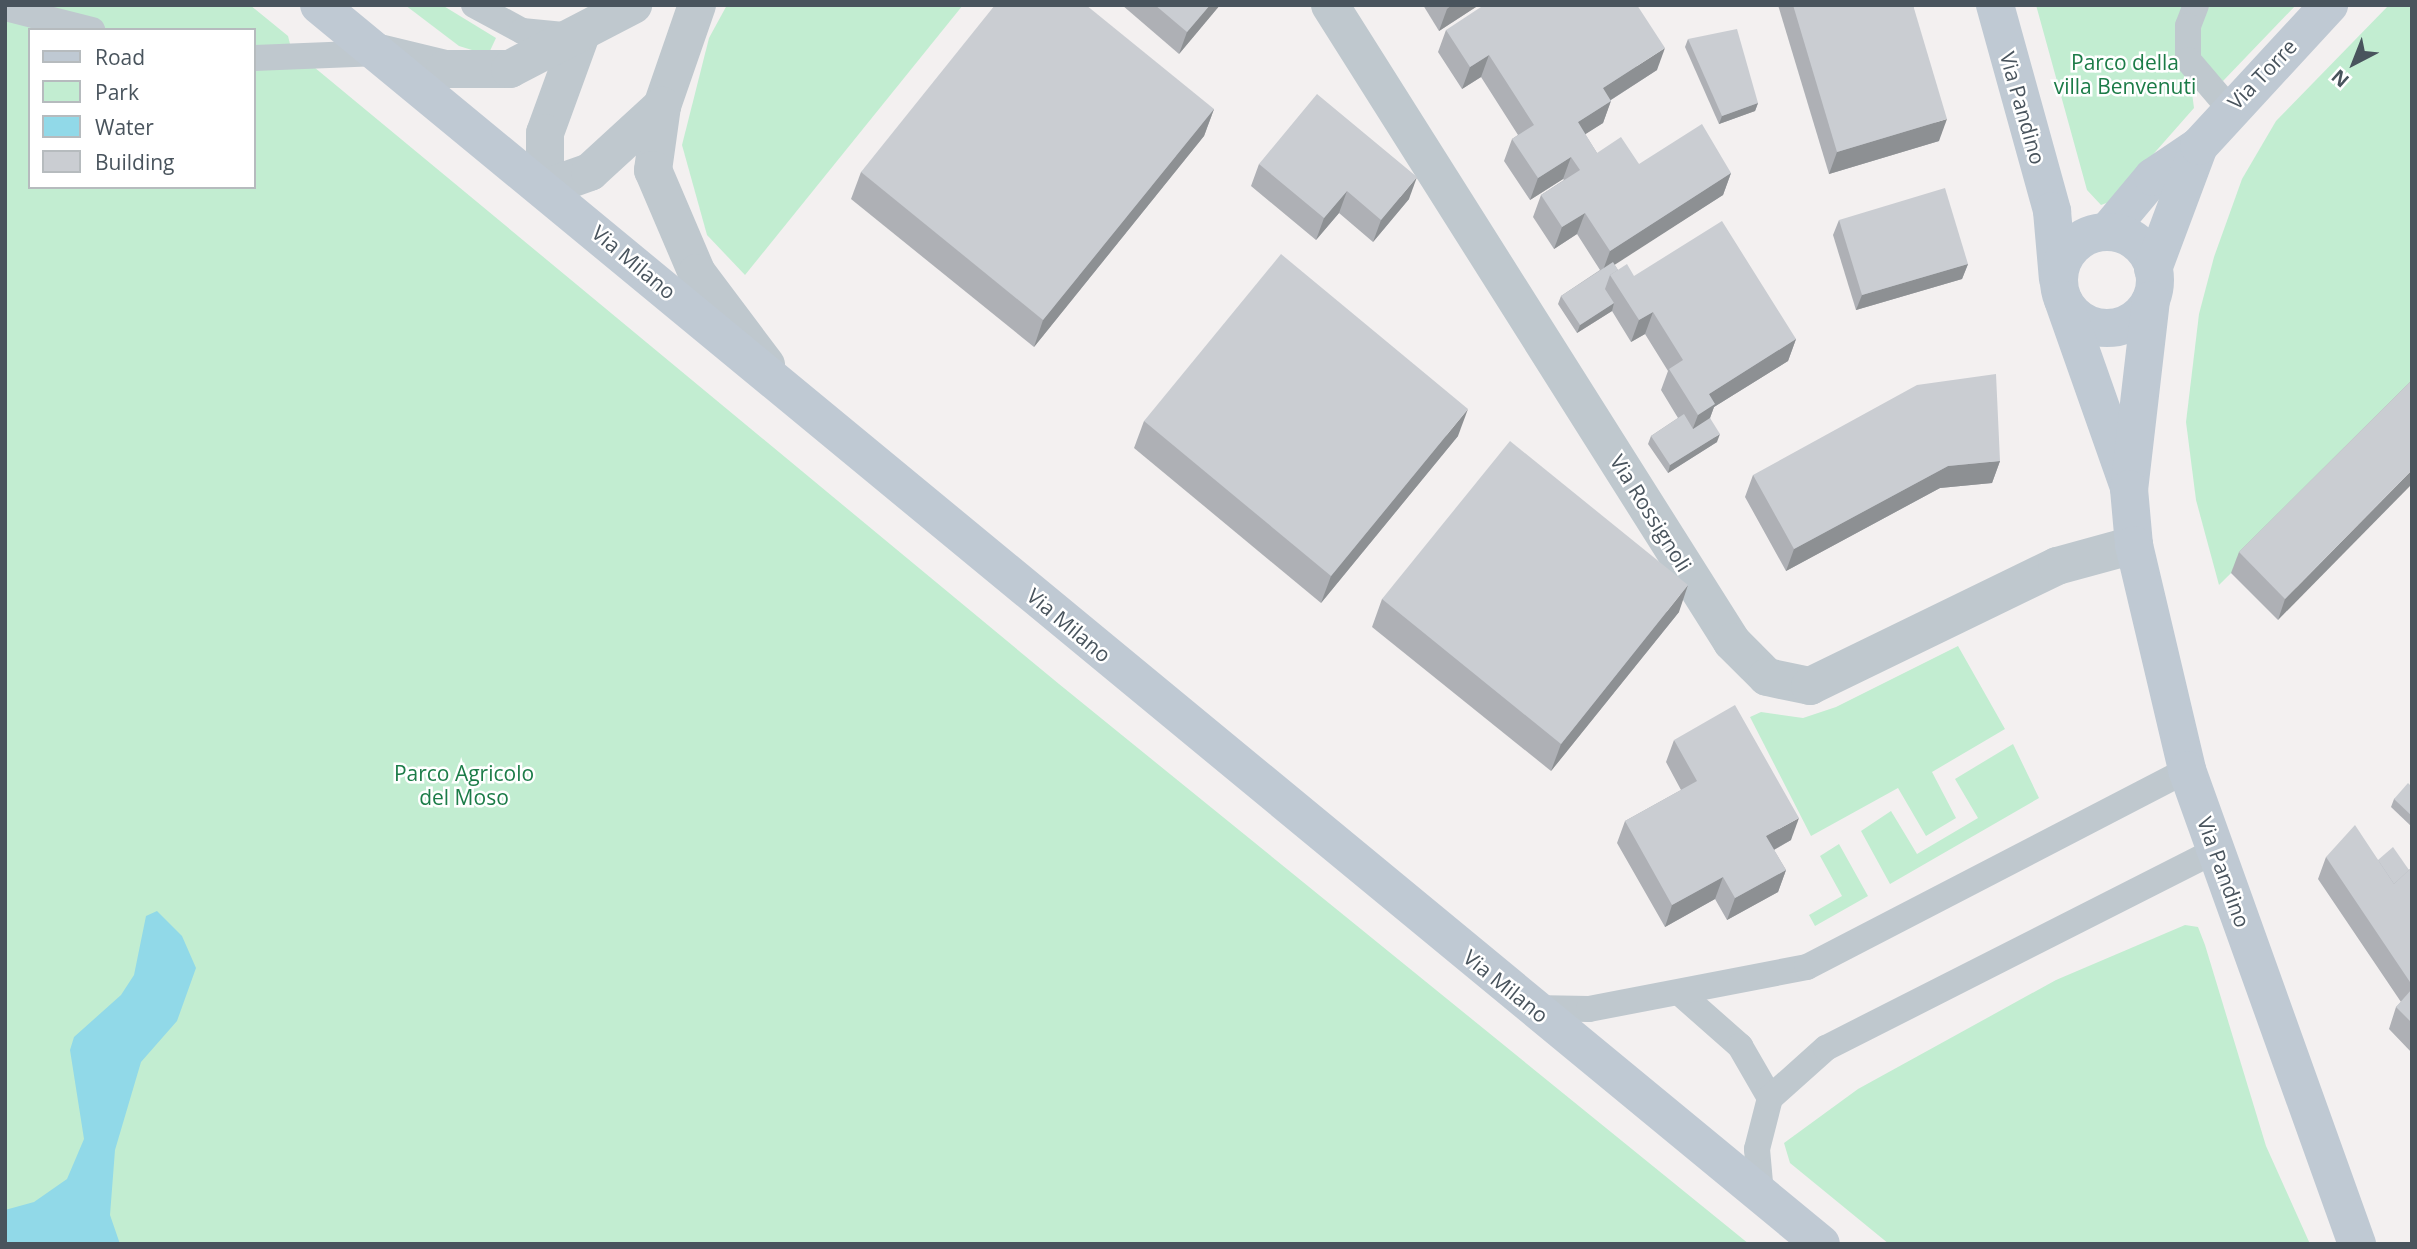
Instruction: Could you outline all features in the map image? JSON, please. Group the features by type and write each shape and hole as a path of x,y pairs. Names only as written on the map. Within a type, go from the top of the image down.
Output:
{"street":[{"name":"Via Milano","path":"319,5 545,188 1821,1244"},
{"path":"379,53 445,69 510,69 580,37 633,5"},
{"path":"697,5 662,106 653,170 697,273 782,386"},
{"name":"Via Rossignoli","path":"1330,5 1732,642 1767,677 1810,685 2057,566 2134,545"},
{"name":"Via Pandino","path":"1995,5 2052,211 2061,292 2129,489"},
{"name":"Via Torre","path":"2099,233 2153,177 2199,145 2228,108 2329,5"},
{"path":"580,37 545,133 545,188 590,172 662,106"},
{"name":"Via Torre","path":"2152,284 2199,145"},
{"path":"2052,211 2099,233 2137,242 2152,284 2142,313 2115,328 2084,322 2061,292 2066,254 2099,233"},
{"name":"Via Pandino","path":"2152,284 2129,489 2134,545 2187,770 2357,1244"}],"lane":[{"path":"474,5 522,31 580,37"},
{"path":"2196,5 2188,26 2188,60 2228,108"},
{"path":"5,8 84,28"},
{"path":"256,58 379,53"},
{"path":"1533,1008 1589,1009 1681,994 1807,967 2187,770"},
{"path":"1762,1194 1757,1149 1770,1098 1826,1048 2216,850"},
{"path":"1681,994 1740,1046 1770,1098"}],"green space":[{"name":"Parco Agricolo del Moso","path":"5,5 250,5 288,36 291,48 1059,684 1749,1244 5,1244"},
{"path":"405,5 442,5 496,38 488,55 459,46"},
{"path":"727,5 963,5 745,275 707,235 682,145 709,38"},
{"name":"Parco della villa Benvenuti","path":"2036,5 2296,5 2223,81 2207,67 2191,85 2194,108 2112,201 2101,205 2087,190"},
{"path":"2389,5 2412,5 2412,394 2219,585 2196,500 2186,422 2199,314 2214,257 2242,179 2276,121"},
{"path":"1958,646 2005,729 1932,772 1956,818 1926,836 1898,788 1811,836 1750,717 1761,712 1803,718 1836,707"},
{"path":"2013,744 2039,798 1890,884 1861,831 1891,811 1917,854 1978,818 1955,779"},
{"path":"1839,844 1868,896 1815,926 1809,915 1842,896 1820,856"},
{"path":"2185,925 2198,927 2266,1146 2310,1244 1889,1244 1790,1163 1784,1143 1858,1089 2056,980"}],"water":[{"path":"157,911 182,936 196,968 177,1021 141,1062 115,1150 110,1215 120,1244 5,1244 5,1210 34,1202 67,1179 84,1139 70,1050 74,1037 121,995 134,975 146,916"}],"building":[{"path":"995,5 1086,5 1214,109 1043,320 861,172"},
{"path":"1155,5 1210,5 1187,32"},
{"path":"1484,5 1637,5 1665,48 1603,88 1611,101 1578,122 1597,153 1621,137 1639,164 1702,124 1731,173 1610,251 1585,213 1562,227 1541,195 1580,170 1571,157 1538,178 1512,139 1534,125 1489,55 1470,67 1446,30"},
{"path":"1793,5 1913,5 1947,119 1837,152"},
{"path":"1737,29 1758,103 1722,116 1688,39"},
{"path":"1317,94 1417,177 1381,220 1347,191 1324,218 1259,164"},
{"path":"1945,188 1968,264 1862,295 1839,220"},
{"path":"1722,221 1796,339 1709,394 1715,404 1698,415 1669,369 1683,360 1653,312 1639,320 1610,275 1627,264 1634,276"},
{"path":"1281,254 1468,409 1331,576 1144,421"},
{"path":"1613,262 1618,270 1610,275 1605,289 1614,303 1580,325 1561,296"},
{"path":"1996,374 2000,461 1948,466 1794,549 1753,475 1917,385"},
{"path":"2412,380 2412,470 2285,599 2239,552"},
{"path":"1684,414 1693,429 1710,418 1720,434 1670,465 1651,436"},
{"path":"1510,441 1688,585 1561,744 1382,599"},
{"path":"1735,705 1799,818 1766,836 1786,870 1735,898 1723,877 1672,905 1625,821 1697,781 1674,740"},
{"path":"2408,783 2412,787 2412,816 2394,799"},
{"path":"2355,825 2394,884 2412,867 2412,985 2326,857"},
{"path":"2393,847 2409,870 2394,884 2378,860"},
{"path":"2412,989 2412,1023 2396,1007"}]}
